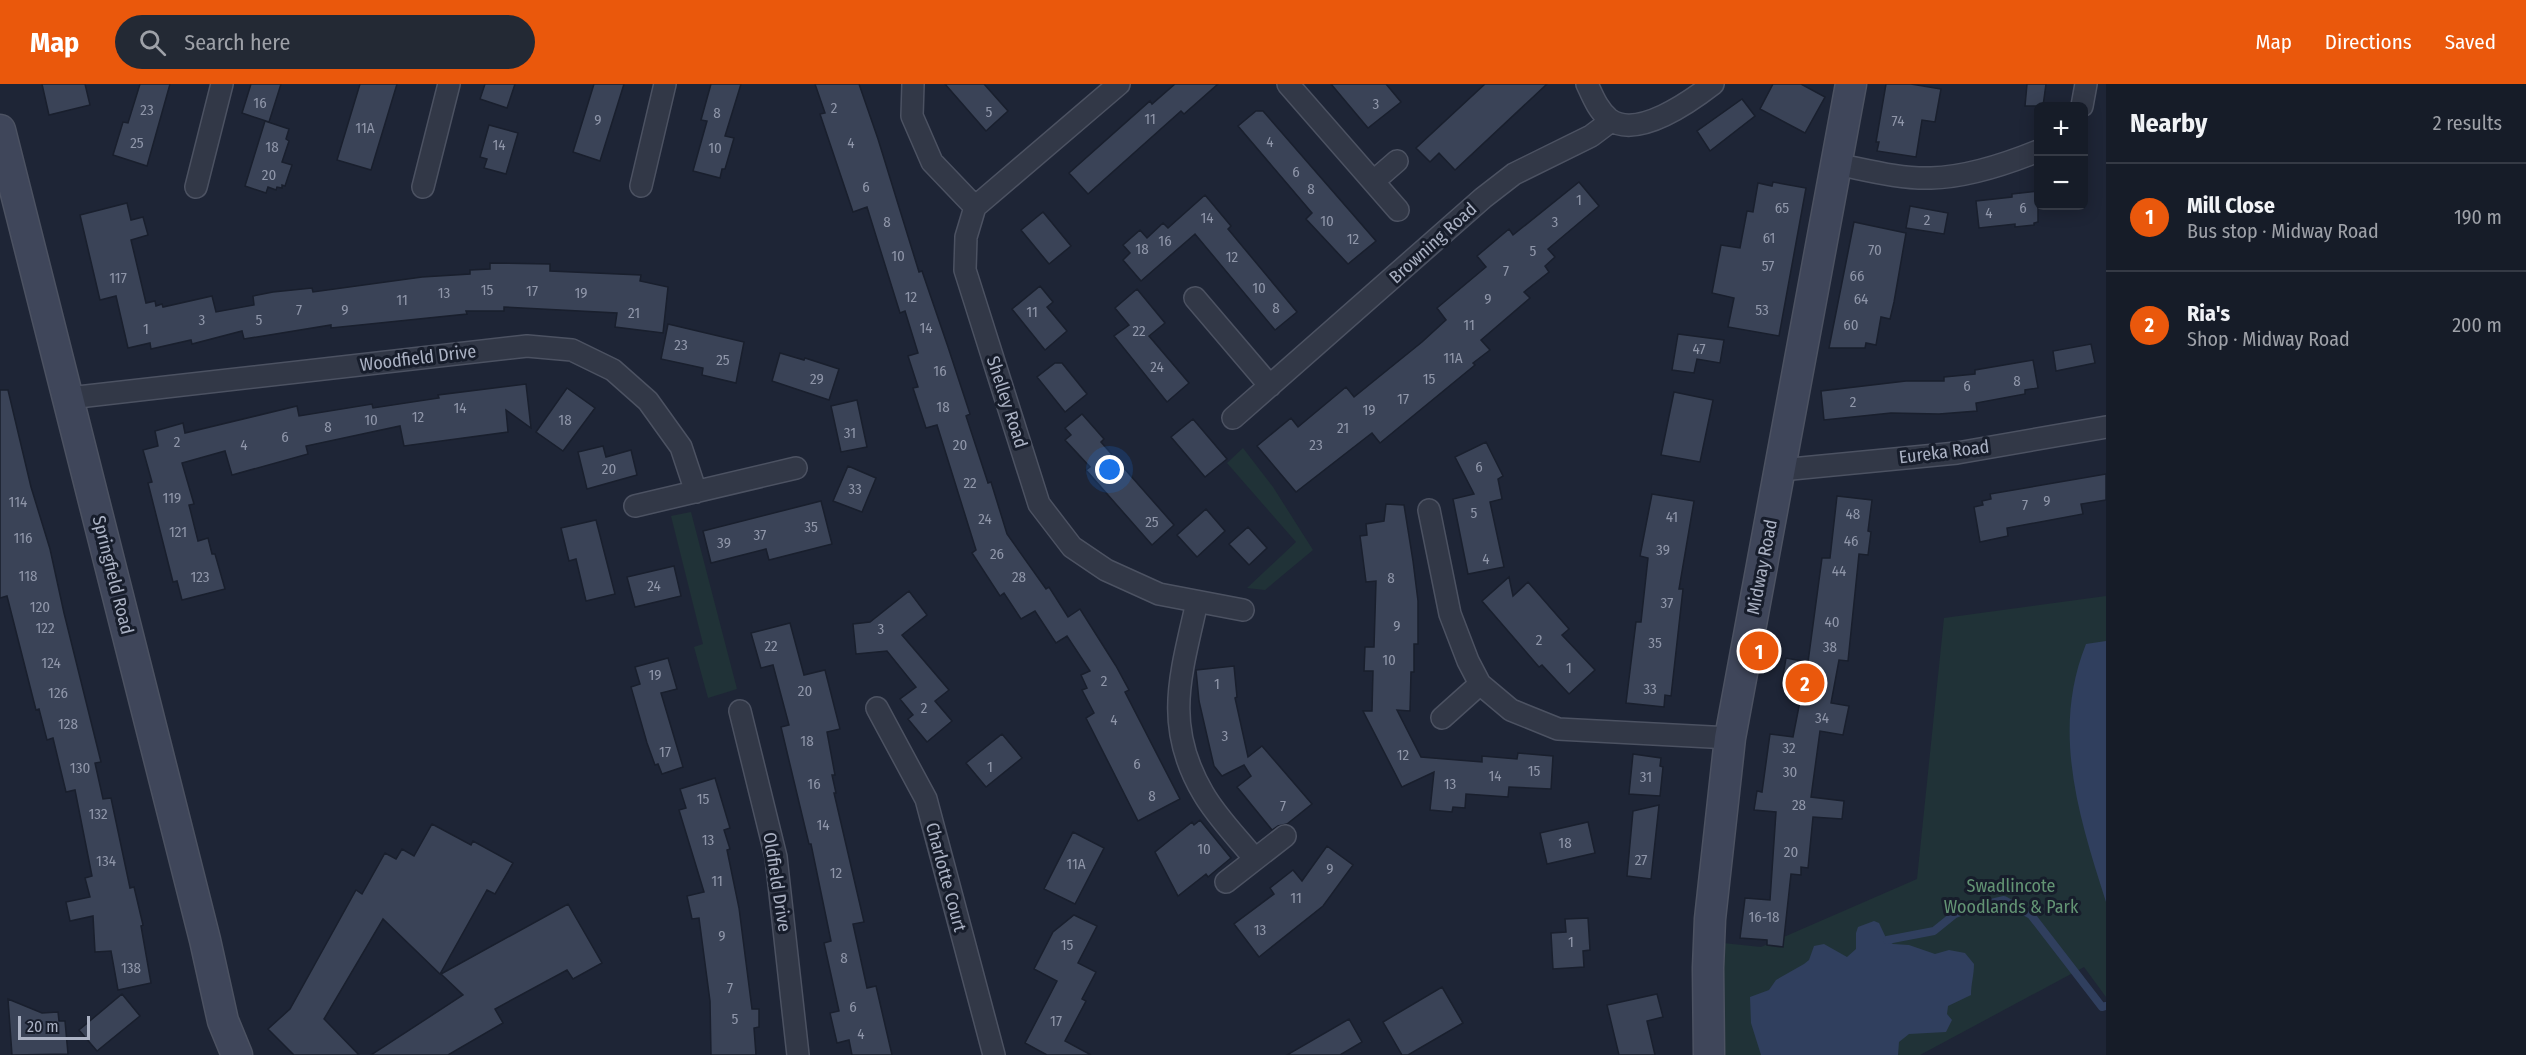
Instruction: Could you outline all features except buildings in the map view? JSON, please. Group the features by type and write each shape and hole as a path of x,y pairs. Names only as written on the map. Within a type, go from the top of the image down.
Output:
{"street":[{"path":"196,187 222,84"},
{"path":"423,187 449,84"},
{"path":"641,186 665,84"},
{"path":"913,84 912,116 932,162 975,207 1119,84"},
{"path":"1288,84 1398,210"},
{"path":"1587,84 1599,110 1611,121 1626,125 1642,123 1670,113 1713,84"},
{"name":"Midway Road","path":"1709,1055 1710,919 1730,738 1851,84"},
{"path":"2083,102 2085,84"},
{"name":"Browning Road","path":"1233,418 1483,198 1514,174 1591,135 1611,121"},
{"name":"Springfield Road","path":"0,130 205,940 223,1021 237,1055"},
{"path":"1836,164 1890,175 1932,178 2013,161 2034,153"},
{"path":"1374,181 1397,161"},
{"name":"Shelley Road","path":"975,207 966,237 965,270 1039,504 1072,547 1106,570 1158,594 1243,610"},
{"path":"1195,298 1270,386"},
{"name":"Woodfield Drive","path":"69,399 527,346 572,350 613,370 648,401 681,447 696,492"},
{"name":"Eureka Road","path":"1781,470 1957,453 2106,426"},
{"path":"635,506 796,468"},
{"path":"1429,510 1450,614 1468,661 1480,684 1511,710 1558,729 1730,738"},
{"path":"1197,602 1179,684 1181,744 1203,794 1254,858"},
{"path":"1442,718 1480,684"},
{"name":"Charlotte Court","path":"877,708 926,799 994,1055"},
{"name":"Oldfield Drive","path":"740,711 776,856 798,1055"},
{"path":"1226,882 1285,836"},
{"name":"Springfield Road","path":"216,1055 223,1021"}],"green space":[{"path":"1243,448 1273,487 1313,550 1265,590 1247,588 1296,542 1227,463"},
{"path":"691,512 737,689 708,698 694,647 703,644 671,516"},
{"name":"Swadlincote Woodlands & Park","path":"2106,596 2106,997 2084,967 1920,1055 1725,1055 1723,943 1761,947 1917,879 1944,618"}],"water":[{"path":"2106,641 2106,902 2079,806 2070,741 2071,709 2076,677 2086,644"},
{"path":"1874,921 1879,923 1887,940 1893,944 1909,945 1935,954 1949,950 1965,953 1974,964 1971,995 1948,1006 1947,1014 1952,1020 1946,1032 1909,1034 1899,1042 1898,1055 1761,1055 1751,1023 1750,997 1769,990 1776,980 1804,964 1809,960 1814,946 1824,944 1847,957 1856,949 1858,927"}],"waterway":[{"path":"1887,940 1934,931 1955,914 2004,900 2031,915 2102,1007 2106,1006"}],"place":[{"name":"Mill Close","path":"1759,651"},
{"name":"Ria's","path":"1805,683"}]}
